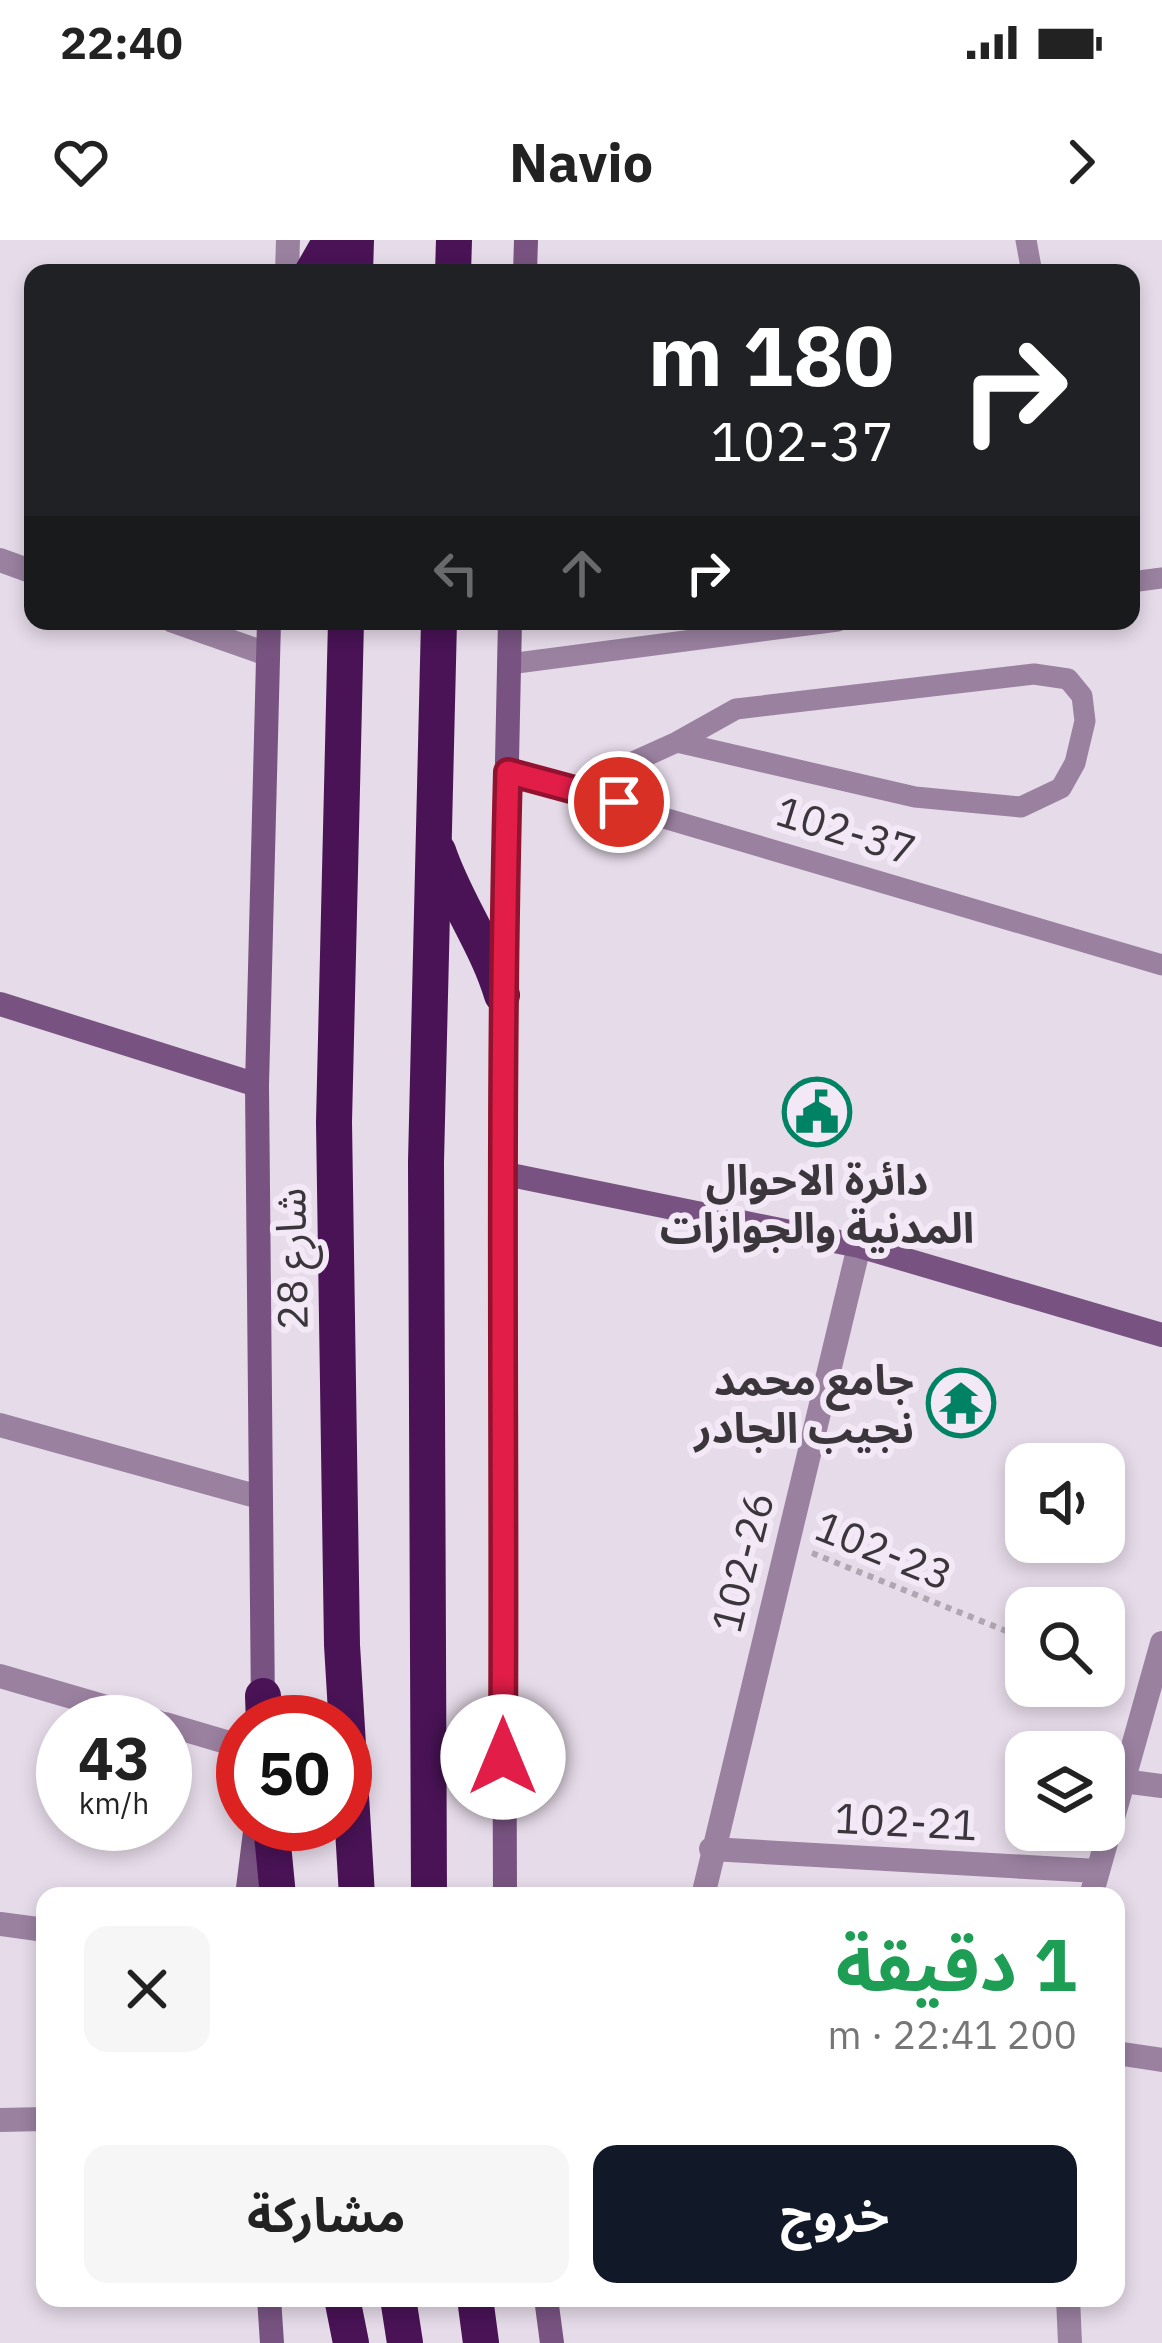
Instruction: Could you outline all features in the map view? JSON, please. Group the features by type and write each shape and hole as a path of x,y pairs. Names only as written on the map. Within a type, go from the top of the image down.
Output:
{"highway":[{"name":"شارع 28","path":"346,630 334,1122 343,1645 356,1887"},
{"path":"429,1887 426,1185 439,630"},
{"path":"432,813 446,876 491,959 502,995"},
{"path":"274,1851 277,1887"},
{"path":"344,2307 351,2343"},
{"path":"399,2307 405,2343"},
{"path":"476,2307 481,2343"}],"main road":[{"path":"263,1695 257,1085 268,630"},
{"path":"505,1887 502,995 511,630"},
{"path":"0,1004 257,1085"},
{"path":"506,1174 859,1246 1162,1335"},
{"path":"248,1887 253,1851"},
{"path":"270,2307 272,2343"},
{"path":"547,2307 552,2343"}],"street":[{"path":"199,630 267,654"},
{"name":"102-26","path":"705,1887 859,1246"},
{"path":"0,1425 259,1497"},
{"path":"1125,1774 1162,1642"},
{"path":"0,1676 65,1695"},
{"path":"1125,1781 1162,1786"},
{"name":"102-21","path":"711,1849 1094,1884"},
{"path":"1094,1884 1103,1851"},
{"path":"0,1924 36,1929"},
{"path":"1125,2054 1162,2060"},
{"path":"0,2120 36,2119"},
{"path":"1068,2307 1070,2343"}],"lane":[{"path":"509,664 769,630"},
{"path":"573,789 677,742 736,709 1034,674 1068,679 1082,696 1085,721 1075,763 1061,788 1021,807 915,797 677,742"},
{"name":"102-37","path":"508,772 1162,964"}],"path":[{"name":"102-23","path":"787,1543 1005,1631"}],"place":[{"name":"دائرة الاحوال المدنية والجوازات","path":"817,1112"},
{"name":"جامع محمد نجيب الجادر","path":"961,1403"}],"route":[{"path":"503,1757 506,1174 502,995 508,772 619,802"}]}
